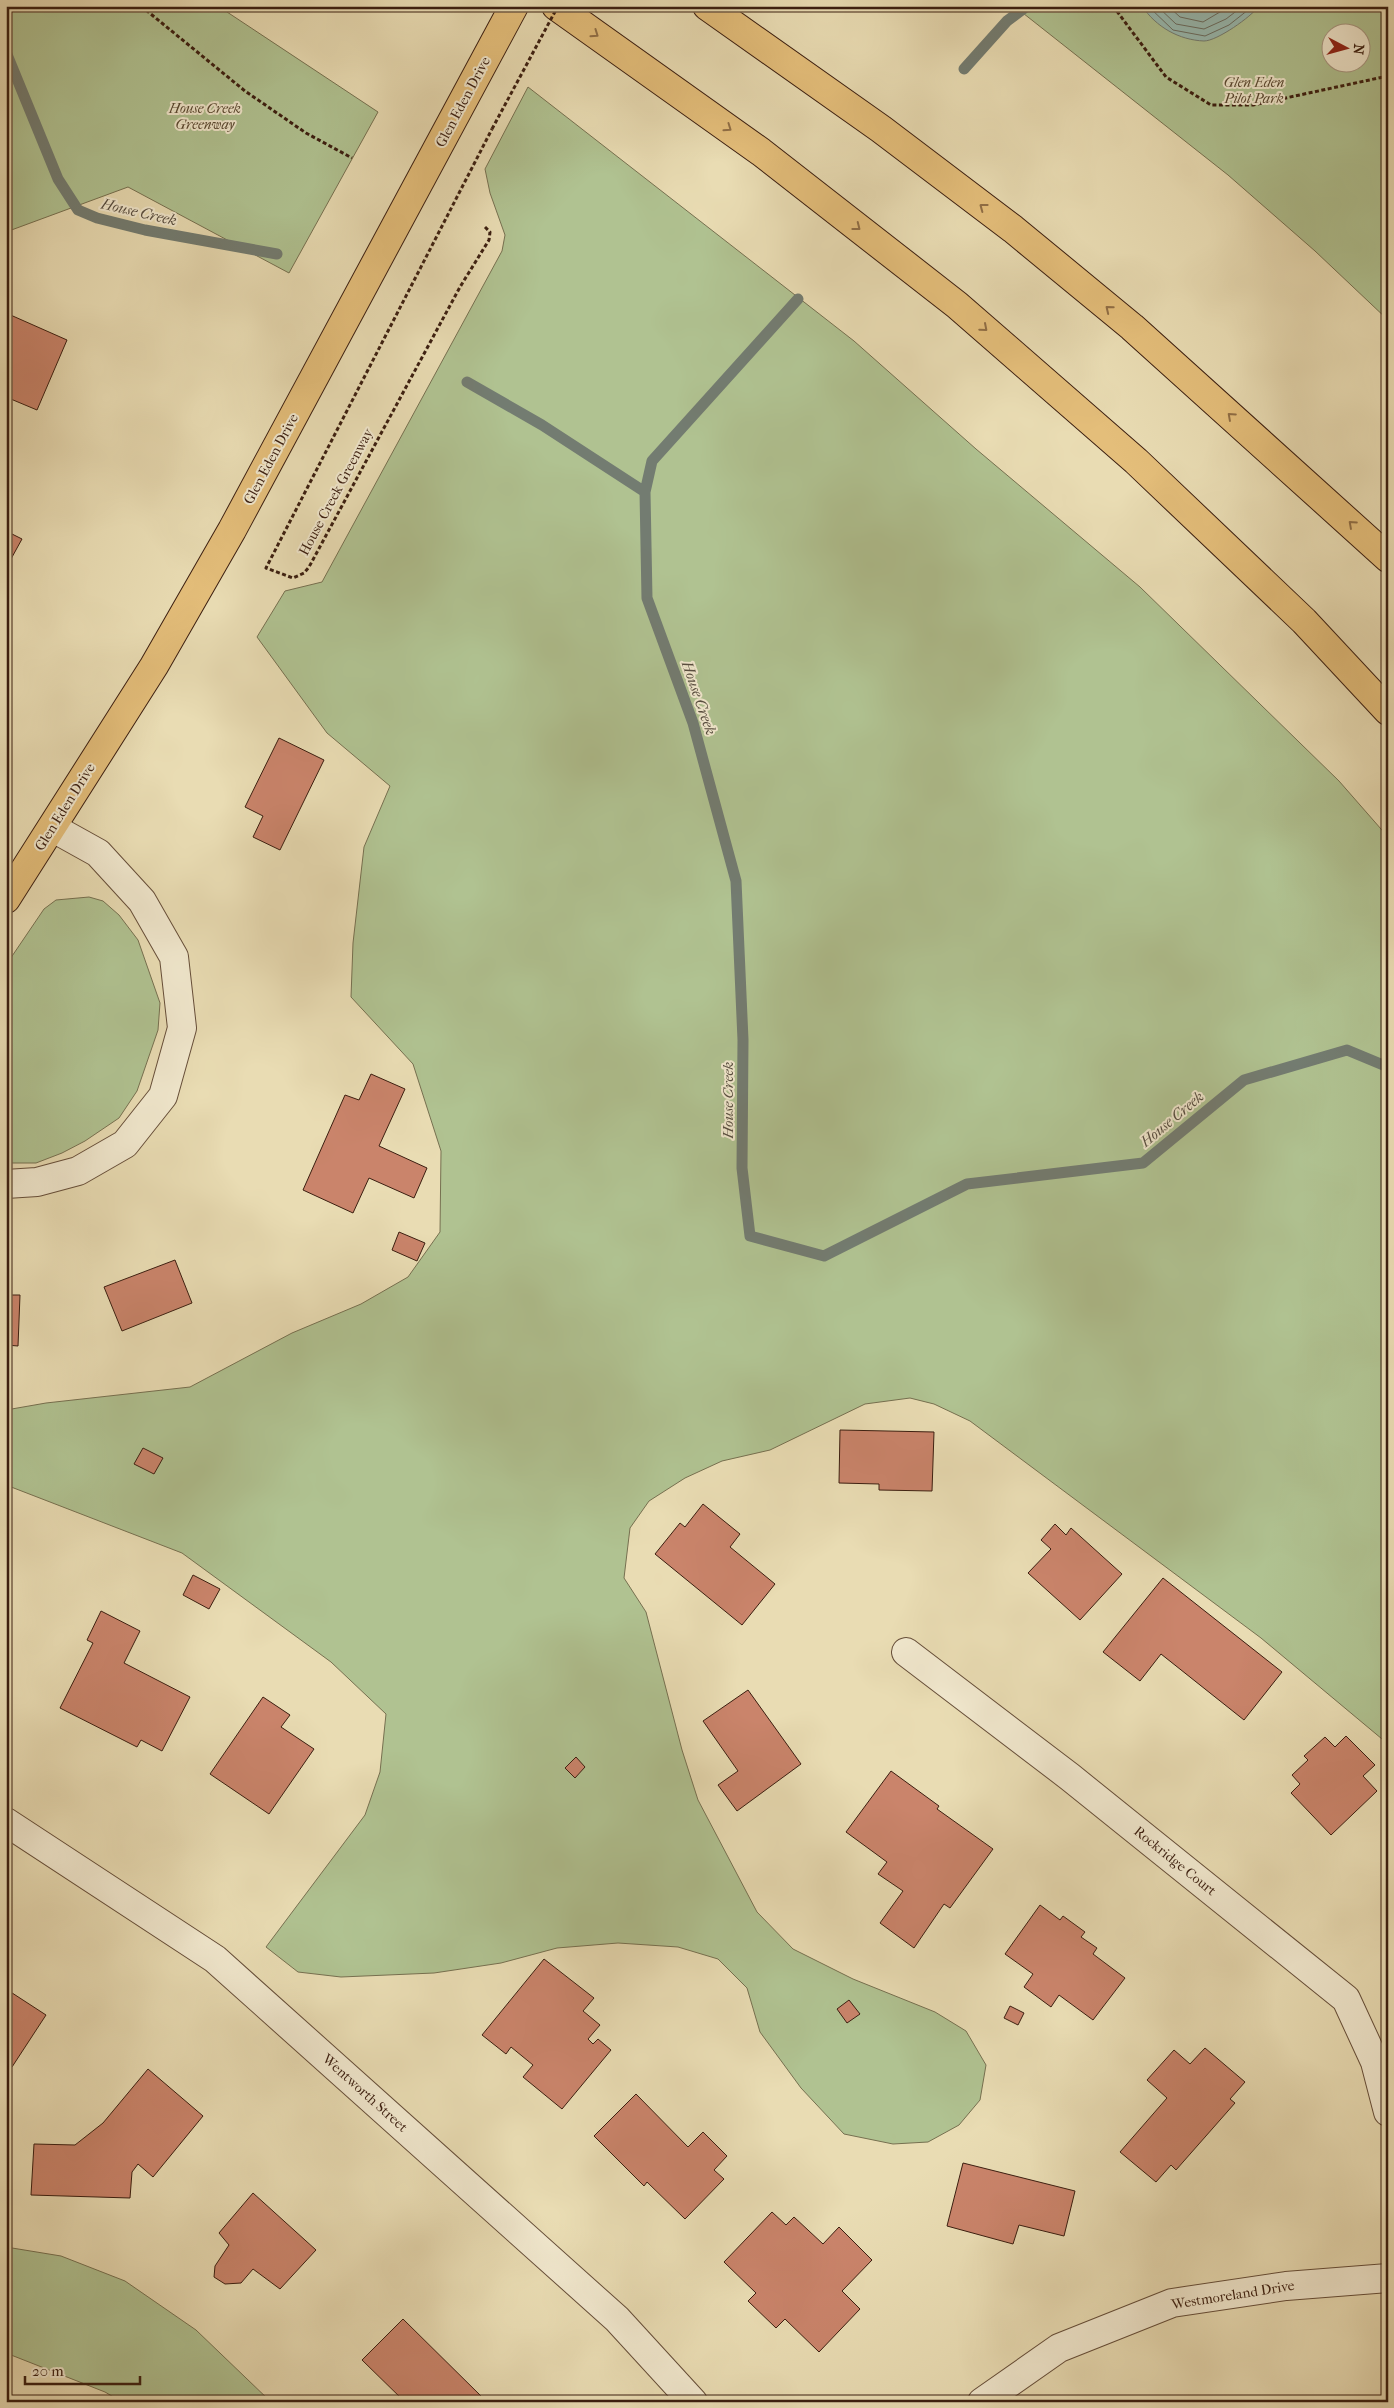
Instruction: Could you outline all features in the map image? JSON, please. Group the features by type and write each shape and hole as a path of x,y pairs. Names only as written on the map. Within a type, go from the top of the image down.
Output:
{"main road":[{"name":"Glen Eden Drive","path":"6,899 53,828 154,666 232,530 514,6"},
{"path":"557,6 761,152 957,305 1136,461 1304,621 1388,711"},
{"path":"707,6 881,130 1013,229 1132,327 1388,558"}],"street":[{"path":"6,1184 38,1182 78,1171 125,1144 163,1096 182,1028 174,957 142,901 98,853 53,828"},
{"name":"Rockridge Court","path":"906,1652 1070,1776 1346,1999 1375,2062 1388,2112"},
{"name":"Wentworth Street","path":"6,1822 215,1959 617,2320 693,2402"},
{"name":"Westmoreland Drive","path":"982,2402 1059,2348 1172,2303 1286,2286 1388,2278"}],"path":[{"path":"141,6 246,91 306,133 352,158"},
{"name":"House Creek Greenway","path":"485,227 490,232 489,240 460,287 309,567 304,573 293,578 266,568 317,466 557,6"},
{"path":"1113,6 1166,77 1211,105 1253,105 1388,76"}],"green space":[{"name":"House Creek Greenway","path":"6,6 218,6 378,112 289,273 128,187 6,232"},
{"name":"Glen Eden Pilot Park","path":"1014,6 1388,6 1388,320 1315,251 1228,175"},
{"path":"528,87 854,341 976,449 1140,587 1339,781 1388,837 1388,1744 1261,1638 970,1421 934,1404 910,1398 865,1404 770,1450 722,1461 685,1478 649,1501 630,1528 624,1578 646,1612 682,1750 698,1800 757,1912 793,1949 853,1979 935,2012 966,2031 986,2065 980,2100 959,2125 928,2142 893,2144 844,2134 801,2088 760,2032 747,1988 718,1959 678,1947 618,1943 557,1948 501,1963 434,1973 341,1977 298,1972 266,1947 365,1815 380,1772 386,1714 331,1662 182,1553 6,1485 6,1410 46,1403 190,1387 292,1333 361,1304 408,1277 440,1232 441,1151 413,1064 351,997 353,943 364,847 390,786 327,733 257,637 285,591 322,582 502,251 505,235 490,193 485,169"},
{"path":"89,897 103,901 119,915 138,940 160,1003 158,1030 137,1091 119,1118 85,1141 62,1153 36,1163 6,1163 6,965 44,909 56,900"},
{"path":"6,2247 61,2256 125,2281 196,2330 271,2402 122,2402 105,2392 6,2353"}],"water":[{"path":"1142,6 1259,6 1233,28 1217,37 1204,41 1186,38 1169,31 1154,20"}],"building":[{"path":"6,313 67,340 37,410 6,397"},
{"path":"6,531 22,539 6,568"},
{"path":"279,738 324,760 280,850 253,837 263,816 245,807"},
{"path":"371,1074 405,1089 379,1146 427,1168 414,1198 369,1178 353,1213 303,1190 345,1095 359,1100"},
{"path":"399,1232 425,1243 417,1261 392,1250"},
{"path":"175,1260 192,1303 122,1331 104,1287"},
{"path":"6,1295 20,1295 18,1346 6,1345"},
{"path":"840,1430 934,1432 932,1491 879,1490 879,1484 839,1483"},
{"path":"143,1448 163,1458 154,1474 134,1464"},
{"path":"703,1504 740,1534 730,1547 775,1584 742,1625 655,1554 680,1523 685,1527"},
{"path":"1055,1524 1066,1535 1071,1528 1122,1574 1080,1620 1028,1573 1051,1549 1041,1540"},
{"path":"193,1575 220,1589 209,1609 183,1595"},
{"path":"1163,1578 1282,1672 1244,1720 1161,1654 1140,1681 1103,1652"},
{"path":"101,1611 140,1631 124,1663 190,1697 162,1751 141,1740 137,1747 60,1708 93,1643 87,1640"},
{"path":"748,1690 801,1764 737,1811 718,1785 738,1771 703,1721"},
{"path":"263,1697 290,1715 281,1727 314,1749 269,1814 210,1774"},
{"path":"1346,1736 1375,1765 1363,1776 1377,1791 1331,1835 1291,1793 1300,1784 1292,1775 1308,1760 1304,1756 1325,1737 1335,1747"},
{"path":"576,1757 585,1767 575,1778 565,1768"},
{"path":"891,1771 939,1806 937,1809 993,1849 950,1908 944,1904 914,1948 880,1923 903,1891 878,1874 887,1862 846,1832"},
{"path":"1040,1905 1060,1920 1063,1916 1085,1932 1081,1937 1097,1948 1093,1954 1125,1978 1093,2020 1059,1995 1051,2007 1024,1987 1033,1974 1005,1954"},
{"path":"544,1959 594,1998 583,2011 600,2025 588,2039 593,2044 598,2039 611,2050 562,2109 523,2077 533,2065 511,2047 506,2054 482,2035"},
{"path":"6,1989 46,2015 12,2067 6,2063"},
{"path":"849,2000 860,2014 847,2023 837,2009"},
{"path":"1010,2006 1024,2013 1018,2025 1004,2018"},
{"path":"1205,2048 1245,2082 1230,2099 1235,2103 1176,2170 1171,2165 1156,2182 1120,2152 1167,2098 1147,2080 1174,2050 1190,2064"},
{"path":"148,2069 203,2116 153,2177 138,2164 132,2172 130,2198 31,2195 34,2144 75,2145 103,2123"},
{"path":"636,2094 688,2147 703,2132 727,2156 714,2170 724,2179 685,2219 647,2182 644,2186 594,2136"},
{"path":"963,2163 1075,2191 1064,2236 1019,2225 1013,2244 947,2226"},
{"path":"253,2193 316,2250 280,2289 253,2269 241,2283 225,2284 214,2277 215,2266 229,2245 219,2233"},
{"path":"772,2212 786,2225 794,2217 823,2244 839,2227 872,2260 842,2291 860,2309 819,2352 785,2319 776,2328 748,2301 756,2293 724,2262"},
{"path":"403,2319 481,2396 476,2402 405,2402 362,2360"}],"waterway":[{"path":"964,69 1007,21 1027,6"},
{"name":"House Creek","path":"6,52 58,179 78,210 97,218 145,230 277,254"},
{"name":"House Creek","path":"798,299 652,461 645,492 647,598 693,723 736,881 743,1040 742,1168 750,1236 824,1256 967,1184 1143,1163 1244,1080 1347,1050 1388,1067"},
{"name":"House Creek","path":"467,382 542,425 645,492"}]}
